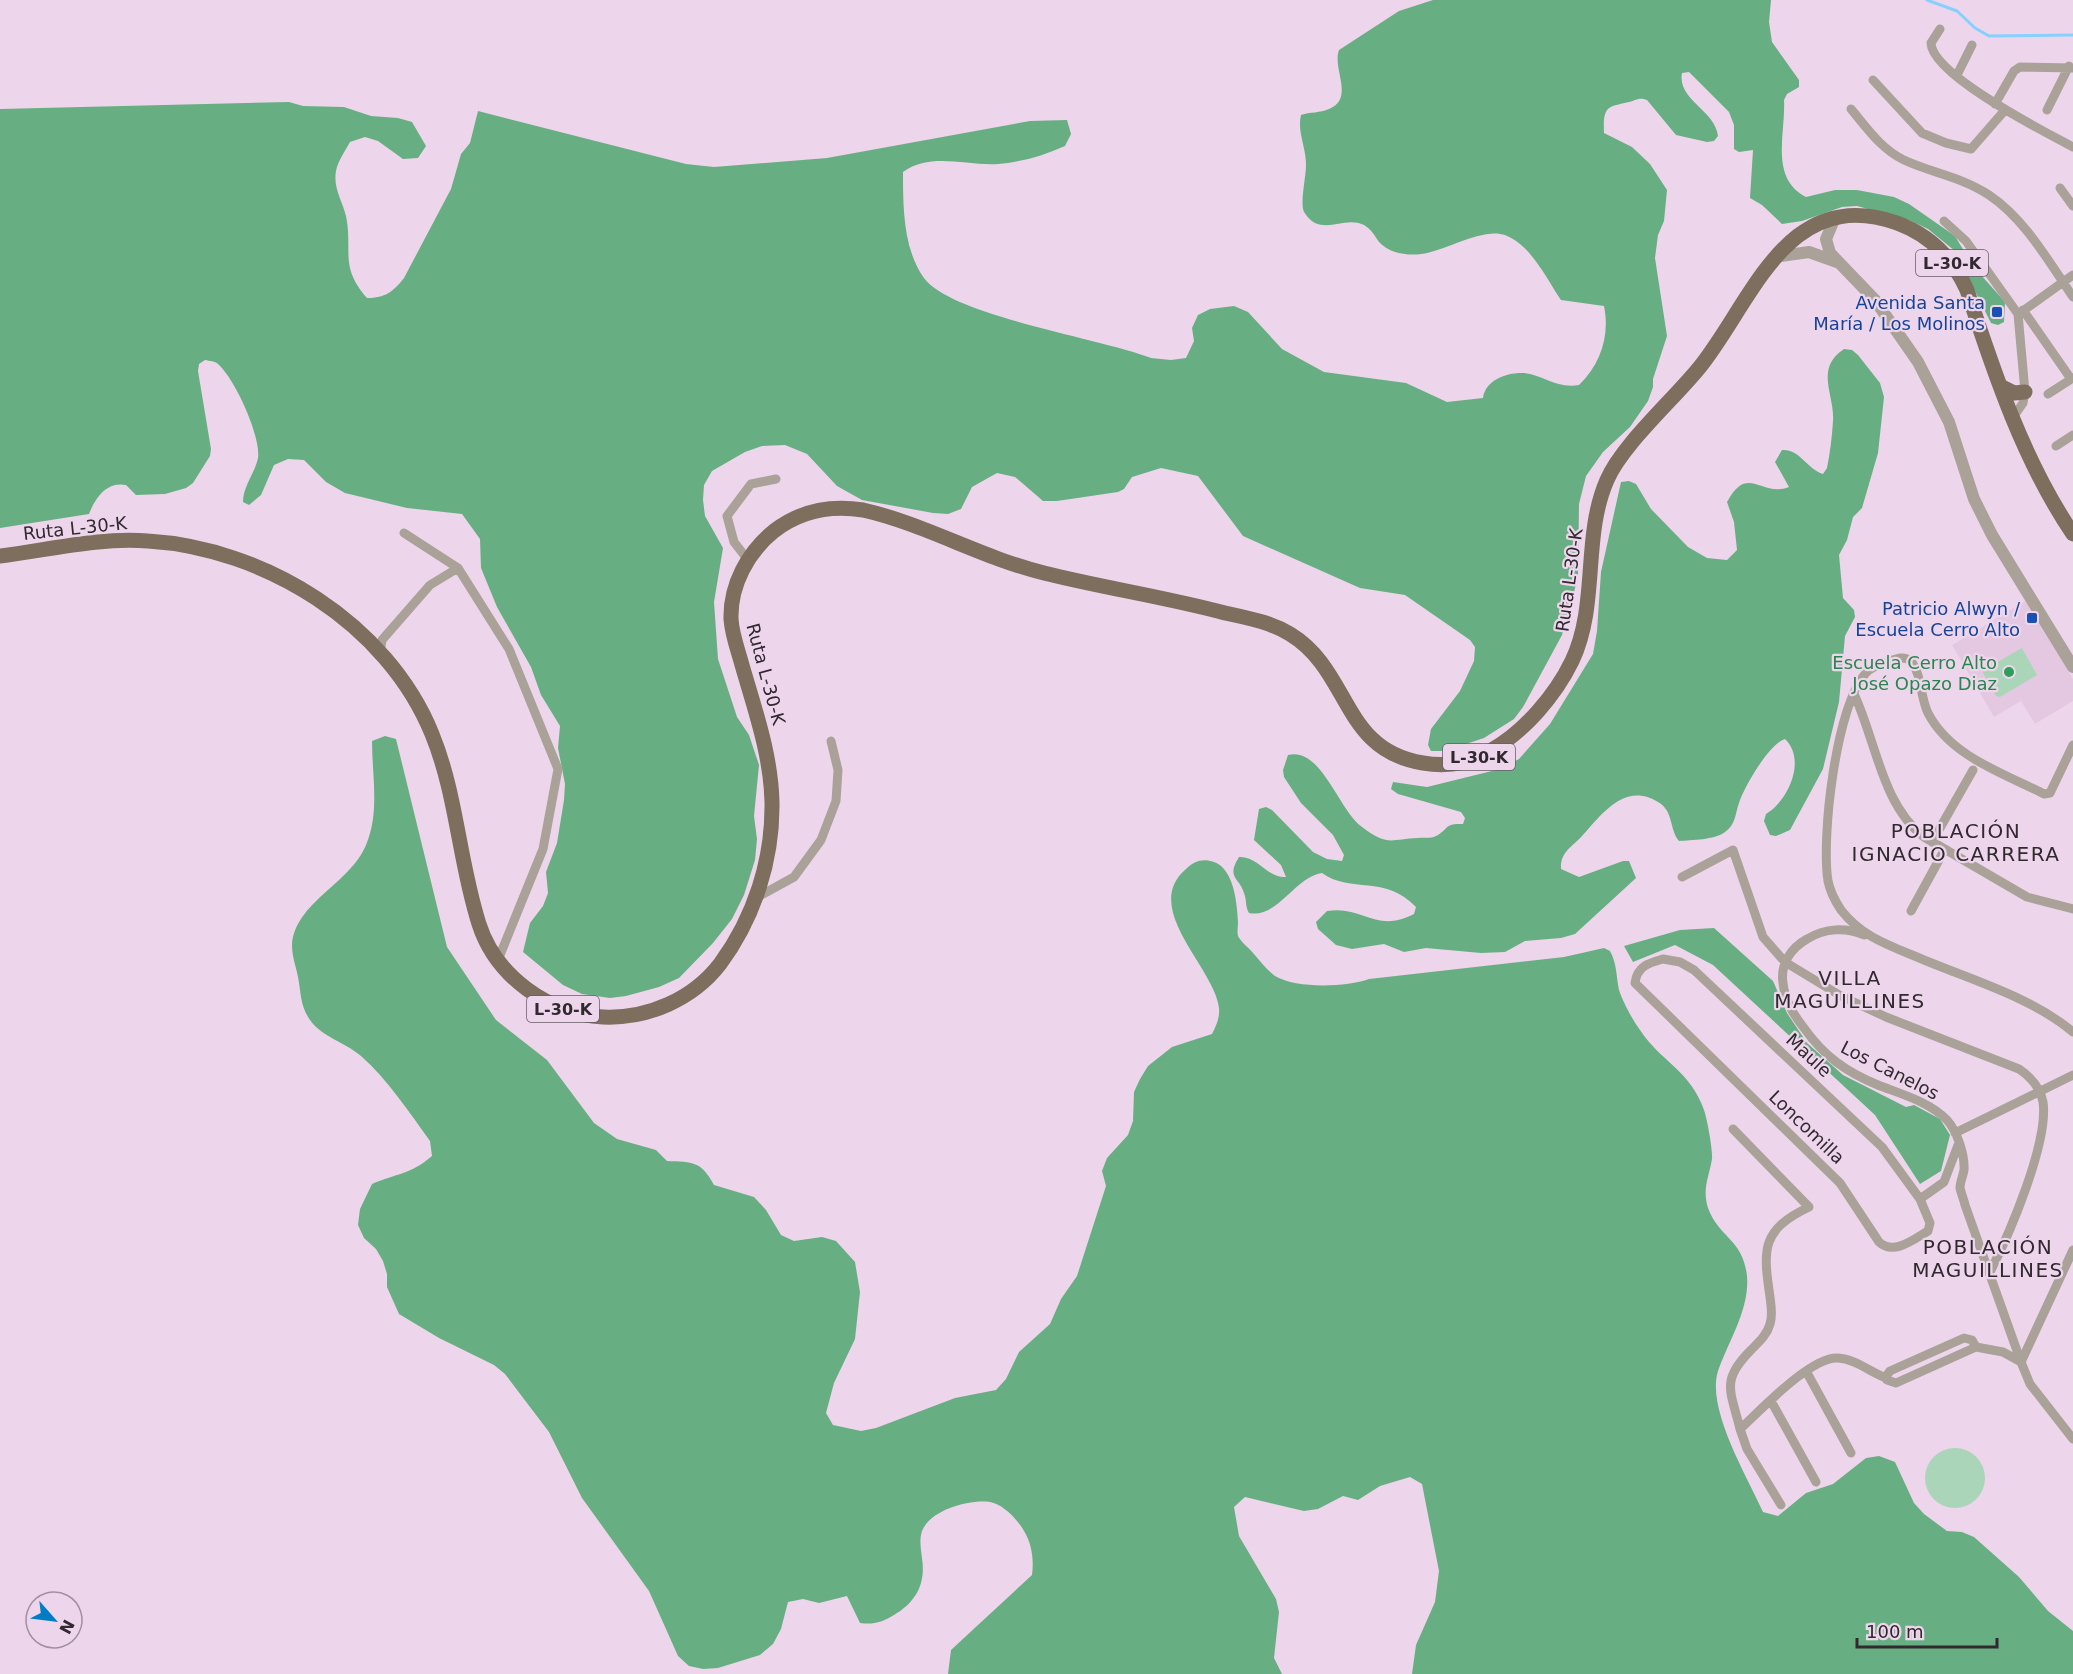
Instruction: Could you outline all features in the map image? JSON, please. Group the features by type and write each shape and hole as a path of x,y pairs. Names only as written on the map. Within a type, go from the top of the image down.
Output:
{"main road":[{"name":"L-30-K","path":"1773,257 1809,229 1834,220 1868,217 1891,221 1923,235 1941,250 1962,279 2023,445 2042,484 2073,534"},
{"name":"Ruta L-30-K","path":"0,556 127,540 169,543 209,550 259,567 304,590 352,626 380,655 413,700 431,733 447,781 479,923 498,960 526,988 560,1008 598,1017 638,1014 675,1001 707,978 735,942 756,898 766,861 772,804 765,747 731,624 735,591 748,560 767,537 792,519 821,510 851,508 874,512 1004,561 1046,574 1158,596 1254,619 1288,633 1313,651 1331,676 1358,725 1386,749 1419,763 1443,765 1465,762 1485,754 1502,743 1544,703 1564,677 1578,647 1586,619 1599,504 1609,476 1620,458 1716,347 1773,257"},
{"path":"2002,387 2014,393 2025,392"}],"street":[{"path":"1940,29 1932,39 1932,52 1937,59 1995,104 2073,147"},
{"path":"1957,75 1972,45"},
{"path":"1995,104 2017,68 2027,65 2071,67 2047,110"},
{"path":"1873,80 1922,133 1946,143 1971,149 2005,110"},
{"path":"1851,109 1881,145 1903,159 1966,182 1997,201 2019,222 2073,297"},
{"path":"2060,189 2073,206"},
{"path":"1834,220 1826,246 1880,307 1918,362 1949,422 1974,499 1992,535 2073,667"},
{"path":"1944,221 1966,241 2072,379 2048,394"},
{"path":"1773,257 1809,252 1840,263"},
{"path":"2021,312 2073,275"},
{"path":"2014,416 2021,407 2025,392 2021,312"},
{"path":"2056,446 2073,435"},
{"path":"748,560 734,542 727,516 751,484 776,479"},
{"path":"404,534 458,567 509,649 558,769 543,849 498,960"},
{"path":"380,655 382,640 430,585 458,567"},
{"path":"1867,936 1837,904 1827,872 1829,802 1842,733 1854,694 1867,671 1897,658 1908,658 1915,666 1925,707 1935,725 1949,741 1969,755 2048,795 2073,745"},
{"path":"1854,694 1896,805 1911,826 1932,842 2027,897 2073,909"},
{"path":"756,898 794,877 821,840 836,801 838,770 831,741"},
{"path":"1932,842 1973,770"},
{"path":"1911,911 1945,849"},
{"path":"1682,877 1733,850 1763,937 1785,962 1841,996 1886,1017 2019,1069 2030,1077 2039,1090 2043,1111 2034,1158 2020,1204 1990,1272"},
{"path":"1785,962 1800,944 1823,932 1841,930 1867,936 2018,1000 2059,1021 2073,1032"},
{"name":"Maule","path":"1635,983 1639,970 1645,965 1663,959 1680,962 1694,970 1882,1147 1920,1199"},
{"name":"Los Canelos","path":"1785,962 1782,977 1785,997 1794,1015 1823,1052 1847,1070 1909,1096 1941,1114 1956,1133"},
{"name":"Loncomilla","path":"1635,983 1840,1183 1882,1245 1897,1248 1928,1231 1930,1223 1920,1199"},
{"path":"2073,1075 1956,1133 1964,1167 1960,1187 2021,1362 2030,1384 2073,1439"},
{"path":"1733,1129 1809,1207 1779,1226 1767,1243 1764,1257 1772,1312 1770,1325 1764,1337 1736,1364 1730,1377 1730,1387 1747,1449 1781,1505"},
{"path":"1920,1199 1944,1182 1958,1145"},
{"path":"1944,1182 1960,1187"},
{"path":"2021,1362 2073,1250"},
{"path":"1740,1429 1806,1371 1823,1360 1836,1358 1886,1378 1888,1382 1896,1383 1976,1347 2003,1352 2021,1362"},
{"path":"1806,1371 1851,1453"},
{"path":"1771,1401 1816,1482"}],"shaded area":[{"path":"2027,600 2073,679 2073,701 2035,724 2021,701 1994,717 1952,645"}],"green space":[{"path":"1433,0 1771,0 1769,22 1772,42 1799,80 1799,87 1787,94 1784,100 1782,140 1783,167 1795,189 1806,197 1835,190 1857,190 1894,197 1909,204 1955,236 1973,266 2005,302 2004,322 1998,325 1991,323 1955,251 1928,229 1909,220 1857,206 1842,207 1802,221 1782,224 1762,205 1750,198 1753,150 1739,152 1734,149 1734,125 1729,112 1689,72 1682,73 1685,91 1715,127 1718,136 1714,141 1707,142 1676,135 1644,99 1608,109 1604,117 1604,133 1632,147 1650,164 1667,190 1664,221 1658,235 1655,258 1667,336 1648,401 1630,427 1603,452 1586,476 1579,504 1578,577 1562,635 1523,707 1514,719 1484,738 1445,751 1431,751 1428,745 1431,729 1460,691 1474,661 1475,647 1470,640 1405,595 1360,588 1243,536 1198,476 1161,468 1132,477 1124,489 1118,492 1043,501 1015,477 997,473 972,487 961,509 948,514 933,513 862,500 837,486 807,454 785,445 762,446 745,452 712,471 704,485 703,500 705,516 723,548 714,602 718,659 737,717 749,735 759,765 754,816 757,839 755,860 744,895 732,919 713,943 679,978 659,987 610,998 582,994 563,985 523,952 530,923 543,906 548,893 546,872 557,843 565,784 558,748 560,726 541,695 531,667 497,607 481,568 480,539 462,514 407,508 345,493 326,482 304,460 288,459 274,465 261,495 249,505 243,502 245,490 258,458 255,436 246,408 225,371 217,363 205,360 199,364 198,371 211,449 210,456 193,483 186,488 165,494 136,495 126,485 119,484 102,492 89,514 0,528 0,109 289,102 303,106 344,107 371,116 398,118 412,122 426,146 418,158 403,159 378,141 365,137 350,142 336,171 337,188 348,228 350,267 358,287 367,298 379,297 388,293 404,278 451,189 461,154 470,143 478,111 686,164 714,167 827,158 1030,121 1067,120 1071,134 1065,146 1040,156 998,164 937,161 914,166 903,172 904,213 912,254 924,278 940,292 964,304 995,315 1151,358 1171,360 1186,358 1194,341 1192,328 1198,315 1210,309 1234,306 1248,312 1282,349 1324,372 1406,383 1447,402 1483,398 1492,382 1517,373 1531,374 1564,385 1579,385 1593,368 1602,348 1606,328 1604,306 1561,300 1530,254 1514,240 1496,233 1486,234 1431,252 1416,255 1404,254 1383,246 1364,225 1351,222 1321,225 1312,221 1304,211 1306,164 1300,127 1301,115 1329,109 1341,98 1339,50 1399,11"},
{"path":"1844,349 1852,350 1858,355 1880,383 1884,397 1878,453 1862,508 1853,517 1847,540 1839,555 1843,598 1854,610 1855,617 1845,636 1839,702 1823,769 1790,830 1776,836 1770,835 1764,821 1766,814 1781,800 1792,780 1794,758 1785,739 1772,749 1758,767 1742,796 1729,829 1715,837 1679,841 1667,810 1658,802 1646,797 1624,798 1606,810 1567,850 1562,858 1561,869 1579,877 1623,861 1629,861 1636,878 1575,934 1561,938 1525,941 1505,952 1481,953 1426,948 1404,952 1384,944 1352,949 1336,945 1318,929 1316,922 1327,911 1340,910 1389,921 1414,914 1416,907 1392,891 1380,887 1345,883 1322,873 1303,882 1268,910 1249,913 1244,893 1234,873 1239,857 1252,860 1273,874 1286,877 1281,865 1254,840 1259,809 1266,807 1272,810 1313,852 1327,859 1342,861 1344,855 1333,835 1301,803 1284,777 1283,770 1288,755 1300,755 1310,760 1329,782 1354,819 1362,827 1384,840 1432,837 1450,826 1463,824 1465,818 1461,812 1398,794 1391,789 1393,782 1427,787 1500,769 1519,759 1550,724 1593,654 1601,572 1621,482 1629,481 1636,484 1651,509 1688,547 1707,558 1727,560 1737,550 1734,522 1727,502 1735,491 1748,483 1779,489 1789,487 1775,462 1782,450 1794,453 1823,474 1827,468 1833,421 1828,374 1835,357"},
{"name":"Escuela Cerro Alto José Opazo Diaz","path":"2022,648 2037,675 2000,697 1996,696 1982,671"},
{"path":"385,736 396,739 447,947 496,1020 547,1060 594,1123 617,1139 656,1150 667,1161 695,1164 705,1171 714,1185 754,1197 766,1210 781,1235 794,1241 822,1237 836,1241 855,1262 860,1292 855,1339 834,1383 826,1413 833,1425 861,1431 876,1428 955,1398 996,1390 1006,1379 1019,1352 1050,1324 1061,1299 1077,1276 1106,1186 1102,1171 1107,1158 1128,1135 1133,1121 1134,1092 1140,1079 1148,1066 1172,1047 1212,1034 1217,1022 1219,1008 1215,992 1175,920 1171,902 1174,885 1192,864 1202,860 1221,866 1233,888 1238,914 1239,938 1275,976 1296,983 1348,984 1369,979 1564,957 1604,948 1610,951 1619,990 1631,1016 1648,1041 1691,1085 1705,1114 1712,1155 1706,1201 1718,1226 1741,1254 1747,1276 1742,1313 1718,1371 1716,1387 1718,1404 1730,1443 1763,1512 1778,1516 1806,1493 1833,1484 1866,1458 1879,1456 1895,1462 1914,1503 1924,1514 1947,1531 1962,1532 1974,1537 2019,1577 2048,1611 2073,1631 2073,1674 1412,1674 1416,1645 1435,1602 1439,1571 1422,1484 1410,1477 1380,1486 1358,1500 1343,1496 1318,1509 1304,1511 1245,1497 1234,1507 1239,1536 1276,1599 1279,1612 1274,1658 1282,1674 948,1674 951,1650 1032,1575 1031,1547 1027,1536 1010,1513 990,1502 961,1504 941,1512 926,1524 922,1531 920,1544 923,1567 921,1584 914,1598 894,1615 870,1624 860,1623 847,1596 819,1603 803,1599 788,1602 781,1629 773,1644 760,1655 718,1668 703,1669 689,1666 678,1656 649,1591 582,1498 549,1432 505,1374 494,1365 439,1338 399,1314 387,1287 387,1274 383,1261 376,1249 364,1238 358,1225 360,1209 372,1184 410,1170 424,1162 432,1156 430,1141 371,1065 355,1051 321,1031 310,1020 303,1004 292,945 295,930 303,917 348,871 366,845 374,807 372,741"},
{"path":"1714,928 1773,981 1787,1013 1807,1043 1843,1075 1906,1107 1914,1105 1940,1119 1950,1135 1941,1171 1920,1184 1875,1115 1713,965 1675,945 1633,962 1624,946 1680,930"},
{"path":"1955,1448 1972,1453 1980,1461 1985,1478 1980,1495 1972,1503 1955,1508 1938,1503 1930,1495 1925,1478 1930,1461 1938,1453"}],"waterway":[{"path":"1927,0 1957,11 1975,28 1989,36 2073,35"}],"place":[{"name":"Avenida Santa María / Los Molinos","path":"1997,312"},
{"name":"Patricio Alwyn / Escuela Cerro Alto","path":"2032,618"},
{"name":"Escuela Cerro Alto José Opazo Diaz","path":"2009,672"}],"district":[{"name":"POBLACIÓN IGNACIO CARRERA","path":"1956,842"},
{"name":"VILLA MAGUILLINES","path":"1850,990"},
{"name":"POBLACIÓN MAGUILLINES","path":"1988,1258"}]}
